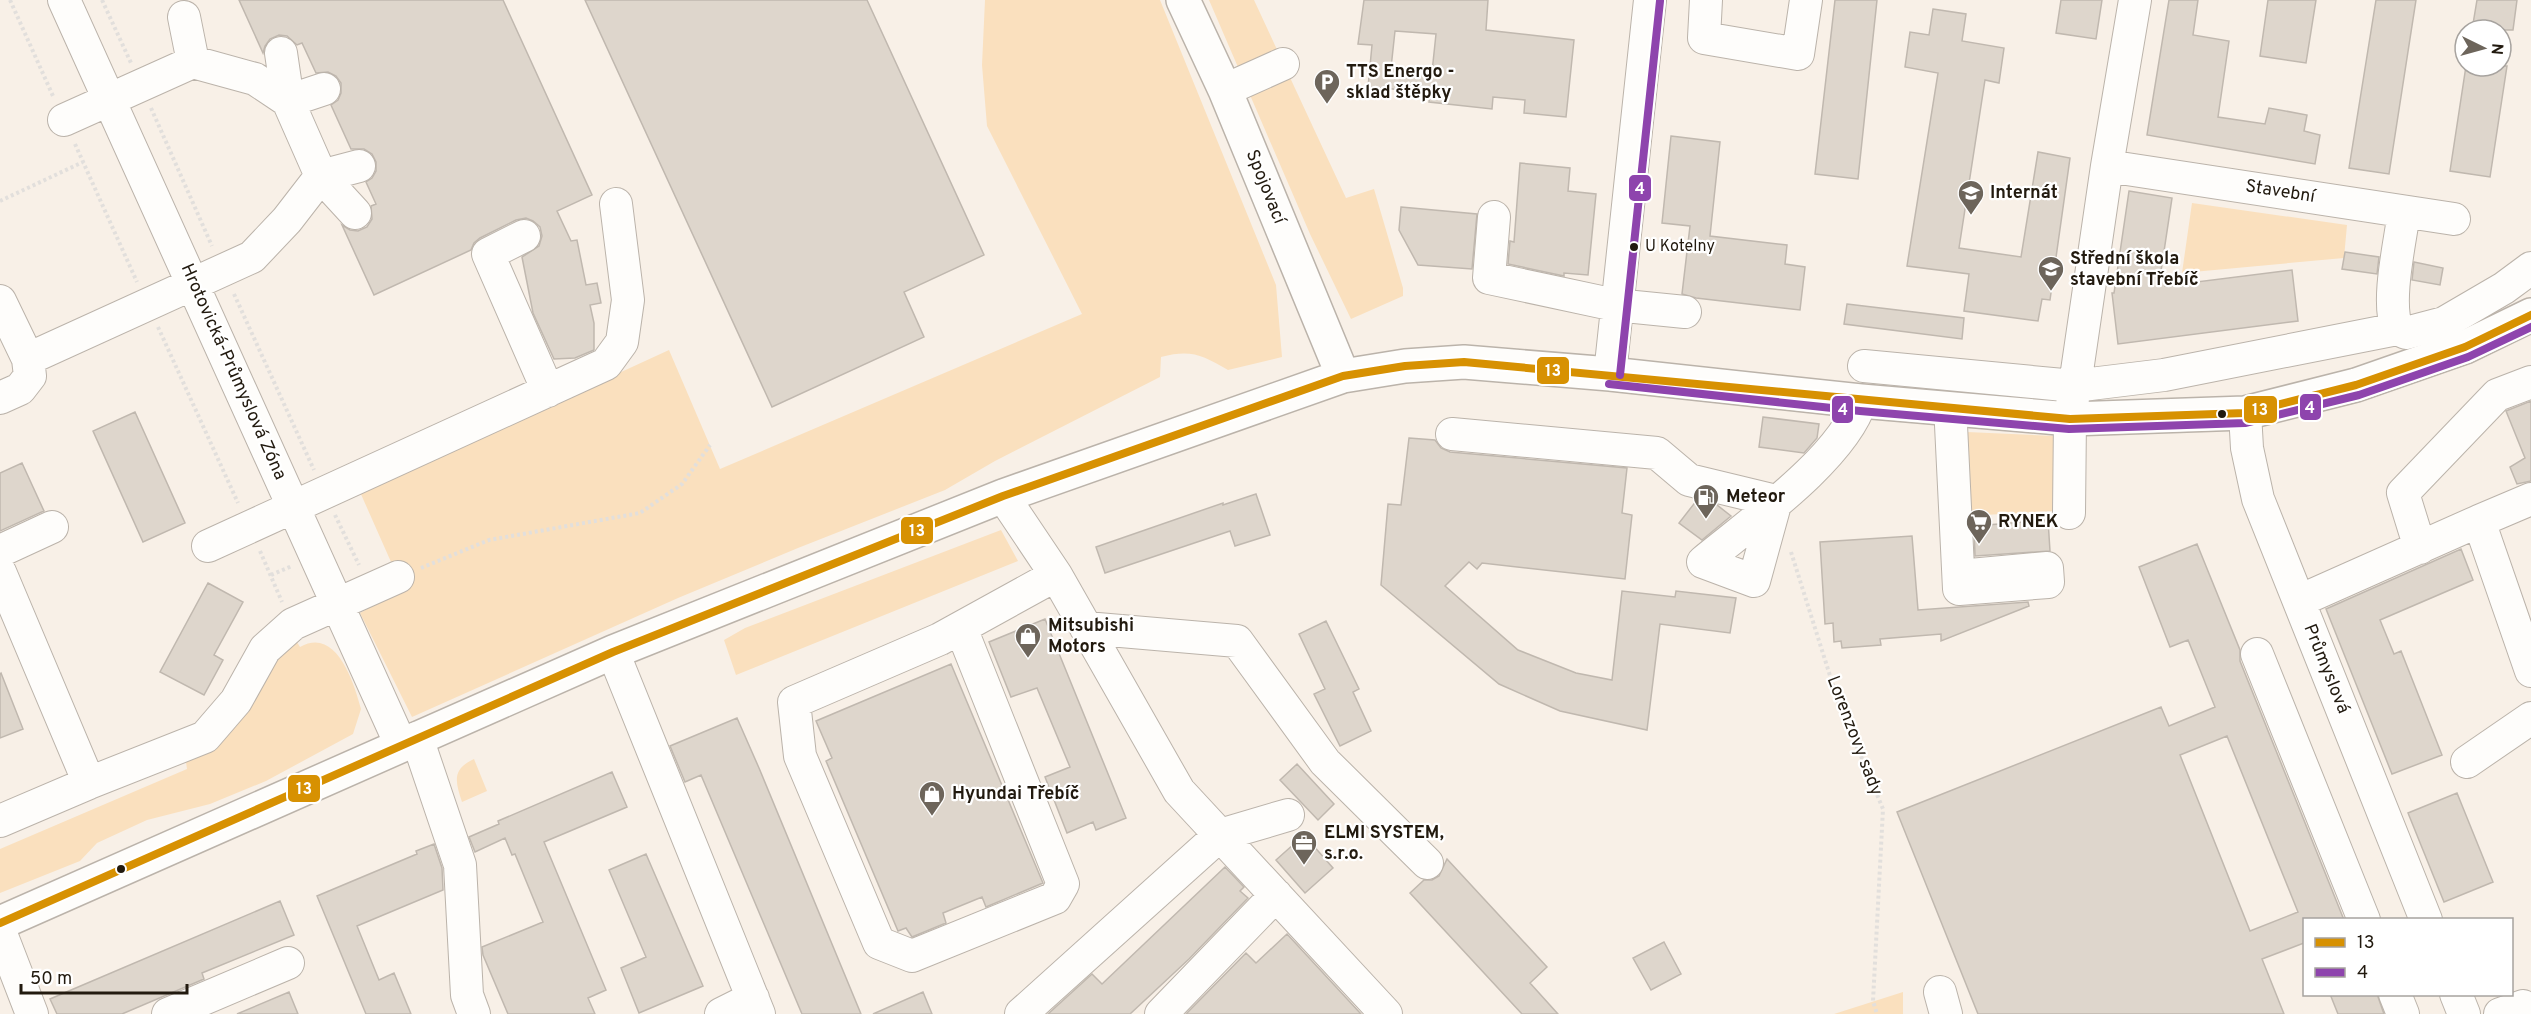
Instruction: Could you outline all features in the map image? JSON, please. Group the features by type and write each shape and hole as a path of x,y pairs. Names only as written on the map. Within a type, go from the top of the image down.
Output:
{"main road":[{"name":"Spojovací","path":"1183,0 1225,90 1343,376"},
{"path":"0,923 613,652 1004,496 1343,376 1405,366 1464,362 2070,419 2245,413 2356,385 2465,347 2531,315"}],"street":[{"name":"Hrotovická-Průmyslová Zóna","path":"64,0 337,604 409,741 460,865 467,995 474,1014"},
{"path":"1610,374 1650,0"},
{"path":"1706,0 1704,38 1798,54 1806,0"},
{"path":"2069,513 2070,419 2074,386 2134,0"},
{"path":"184,17 193,62"},
{"path":"281,53 288,101 321,176 355,213"},
{"path":"64,120 193,62 255,79 288,101"},
{"path":"1225,90 1283,64"},
{"path":"288,101 324,89"},
{"path":"28,359 252,256 287,220 321,176 359,166"},
{"name":"Stavební","path":"2107,166 2454,219"},
{"path":"208,546 294,508 399,453 458,426 516,400 548,391 606,364 622,342 628,300 616,204"},
{"path":"2404,212 2395,315 2406,333 2444,323 2504,288 2531,268"},
{"path":"1494,216 1489,278 1616,305 1685,312"},
{"path":"524,236 488,254 548,391"},
{"path":"0,301 28,359 30,376 20,389 0,398"},
{"path":"1864,366 2074,386 2164,375 2395,315"},
{"path":"2420,548 2403,492 2498,395 2531,382"},
{"path":"1776,501 1754,581 1703,562 1832,452 1856,417 1861,401"},
{"path":"1950,409 1959,589 2048,582 2047,568"},
{"name":"Průmyslová","path":"2245,413 2247,448 2258,500 2425,918"},
{"path":"1452,434 1657,453 1689,480 1776,501"},
{"path":"1004,496 1056,575 1179,791 1386,1014"},
{"path":"2299,601 2531,499"},
{"path":"2479,521 2531,671"},
{"path":"0,551 52,527"},
{"path":"0,572 89,783"},
{"path":"960,628 1063,884 1055,898 912,956 879,944 800,756 794,702 940,639 1056,575"},
{"path":"0,821 205,737 236,701 265,649 293,624 398,577"},
{"path":"1086,628 1237,641 1325,762 1427,863"},
{"path":"613,652 756,1006 721,1014"},
{"path":"2257,654 2363,918"},
{"path":"2467,762 2531,718"},
{"path":"1021,1014 1220,835 1288,815"},
{"path":"1161,1014 1276,895"},
{"path":"0,931 32,1014"},
{"path":"168,1014 288,963"},
{"path":"2396,996 2403,1014"},
{"path":"2457,996 2464,1014"}],"path":[{"path":"0,201 83,162"},
{"path":"398,577 489,540 640,513 682,484 710,445"},
{"name":"Lorenzovy sady","path":"1789,546 1838,701 1883,809 1873,1001 1876,1014"}],"shaded area":[{"path":"985,0 1160,0 1276,285 1282,357 1228,370 1196,355 1180,354 1161,357 1160,377 995,461 945,490 678,598 412,717 360,613 403,589 360,492 669,350 720,469 1082,314 987,126 982,65"},
{"path":"1209,0 1254,0 1346,198 1374,189 1403,288 1403,296 1351,319 1310,234"},
{"path":"2192,203 2347,225 2344,258 2182,273"},
{"path":"1967,432 2055,436 2052,511 1968,516"},
{"path":"1001,530 1018,561 736,675 724,640 745,628"},
{"path":"295,639 300,647 313,643 324,644 341,660 354,685 361,709 353,734 266,781 210,804 147,820 97,843 80,861 0,893 0,849 187,769 186,762"},
{"path":"474,759 487,791 462,802 457,776 462,767"},
{"path":"1903,992 1903,1014 1834,1014"}],"building":[{"path":"239,0 503,0 592,195 557,211 571,241 577,240 586,285 597,283 601,303 590,305 594,323 594,350 575,358 554,359 533,313 522,257 539,246 542,236 540,227 526,218 516,220 480,238 471,250 374,295 342,225 350,230 358,231 367,227 372,219 371,206 376,204 366,182 376,171 376,162 372,154 364,149 351,149 331,105 338,100 341,83 336,76 328,72 316,73 302,43 297,45 287,36 279,35 270,39 263,53"},
{"path":"585,0 867,0 984,255 904,292 924,337 772,407"},
{"path":"1364,0 1488,0 1486,30 1574,40 1566,117 1524,113 1525,100 1493,97 1492,109 1429,102 1430,92 1368,87 1372,45 1358,44","holes":["1395,31 1436,34 1432,72 1391,68"]},
{"path":"1835,0 1877,0 1858,179 1815,174"},
{"path":"2061,0 2102,0 2096,39 2056,33"},
{"path":"2169,0 2198,0 2193,35 2229,41 2218,117 2265,124 2269,108 2307,115 2304,131 2320,135 2315,164 2147,135"},
{"path":"2268,0 2316,0 2306,63 2260,56"},
{"path":"2376,0 2416,0 2389,174 2349,168"},
{"path":"2477,0 2517,0 2513,30 2513,18 2474,18"},
{"path":"1933,9 1966,14 1962,41 2004,48 1999,83 1985,80 1959,248 2021,257 2038,152 2070,158 2050,300 2042,299 2038,321 1964,311 1969,274 1907,266 1938,73 1905,67 1910,32 1929,35"},
{"path":"2464,78 2505,78 2490,177 2450,171"},
{"path":"1671,136 1720,142 1710,236 1787,245 1785,264 1805,267 1800,310 1696,298 1682,294 1690,226 1662,223"},
{"path":"1520,163 1570,168 1568,191 1596,194 1588,275 1564,273 1564,276 1508,264 1510,241 1514,242"},
{"path":"2129,191 2172,198 2160,278 2166,279 2165,286 2292,270 2298,321 2118,344 2112,293 2114,293"},
{"path":"1401,207 1477,214 1472,269 1418,265 1399,230"},
{"path":"2345,252 2379,257 2377,274 2342,269"},
{"path":"2414,262 2443,268 2440,285 2412,280"},
{"path":"1847,304 1964,318 1962,339 1844,324"},
{"path":"2531,401 2531,481 2517,484 2510,467 2525,458 2506,411"},
{"path":"135,412 185,523 143,542 93,431"},
{"path":"1763,417 1819,424 1817,438 1804,453 1759,447"},
{"path":"1409,438 1435,440 1441,448 1450,452 1627,468 1622,513 1632,515 1625,579 1482,563 1477,569 1469,562 1445,586 1518,650 1576,673 1612,680 1622,591 1675,597 1676,591 1736,598 1730,633 1660,624 1647,730 1560,711 1499,684 1381,585 1388,504 1401,505"},
{"path":"22,463 44,511 0,531 0,473"},
{"path":"1256,494 1270,535 1235,546 1230,531 1105,573 1096,547 1223,503 1223,505"},
{"name":"Meteor","path":"1697,500 1717,505 1731,516 1702,540 1679,523"},
{"path":"2048,520 2050,551 1975,556 1974,526"},
{"path":"1912,536 1918,610 2028,602 2029,606 1941,641 1941,634 1880,639 1881,645 1842,648 1841,641 1834,642 1833,623 1825,624 1820,542"},
{"path":"2197,544 2240,650 2240,661 2343,918 2303,918 2303,943 2262,959 2284,1014 1978,1014 1897,812 2161,707 2169,726 2215,707 2188,640 2170,647 2139,567","holes":["2227,736 2298,912 2250,931 2180,755"]},
{"path":"2461,549 2473,580 2380,620 2394,654 2401,651 2442,755 2392,774 2326,609"},
{"path":"208,583 243,602 214,655 223,660 204,695 160,672"},
{"path":"1045,619 1126,818 1096,830 1093,822 1067,833 1045,777 1070,767 1037,688 1011,697 989,642"},
{"path":"1326,621 1359,689 1353,692 1371,731 1340,746 1314,694 1325,689 1299,634"},
{"name":"Hyundai Třebíč","path":"951,664 1043,883 986,907 982,897 943,913 946,923 912,937 906,928 898,931 826,761 832,758 816,721"},
{"path":"0,674 23,729 0,738"},
{"path":"737,718 861,1014 802,1014 701,775 685,782 670,746"},
{"path":"1297,764 1334,804 1318,820 1280,780"},
{"path":"612,772 627,807 544,842 606,990 588,998 595,1014 508,1014 483,955 482,947 543,922 515,854 512,855 505,838 475,852 469,837 499,824 498,821"},
{"path":"2457,793 2493,882 2444,902 2408,813"},
{"path":"1304,835 1333,868 1305,893 1276,860"},
{"path":"434,844 442,868 443,890 357,926 379,980 394,973 411,1014 366,1014 317,896 417,854 416,851"},
{"path":"646,854 703,986 639,1013 621,968 646,957 609,870"},
{"path":"1447,859 1547,967 1530,983 1558,1014 1522,1014 1410,893 1424,880 1432,880 1439,876"},
{"path":"1225,867 1244,887 1240,891 1248,898 1189,959 1130,1014 1048,1014 1092,974 1102,984"},
{"path":"280,901 294,935 202,973 204,979 122,1014 57,1014 50,999"},
{"path":"1287,934 1361,1014 1186,1014 1246,953 1256,963"},
{"path":"1664,942 1681,974 1651,990 1633,958"},
{"path":"289,992 298,1014 237,1014"},
{"path":"923,992 932,1014 873,1014"},
{"path":"2331,996 2378,996 2384,1014 2338,1014"}],"transit line":[{"name":"4","path":"1620,375 1660,1"},
{"name":"13","path":"0,923 613,652 1003,496 1343,376 1405,366 1464,362 2070,419 2245,413 2356,385 2465,347 2531,315"},
{"name":"4","path":"1609,384 1860,411 2069,429 2245,423 2359,395 2468,357 2531,327"}],"place":[{"name":"TTS Energo - sklad štěpky","path":"1327,105"},
{"name":"Internát","path":"1971,216"},
{"name":"U Kotelny","path":"1634,247"},
{"name":"Střední škola stavební Třebíč","path":"2051,292"},
{"name":"Meteor","path":"1706,520"},
{"name":"RYNEK","path":"1979,545"},
{"name":"Mitsubishi Motors","path":"1028,659"},
{"name":"Hyundai Třebíč","path":"932,817"},
{"name":"ELMI SYSTEM, s.r.o.","path":"1304,866"}]}
